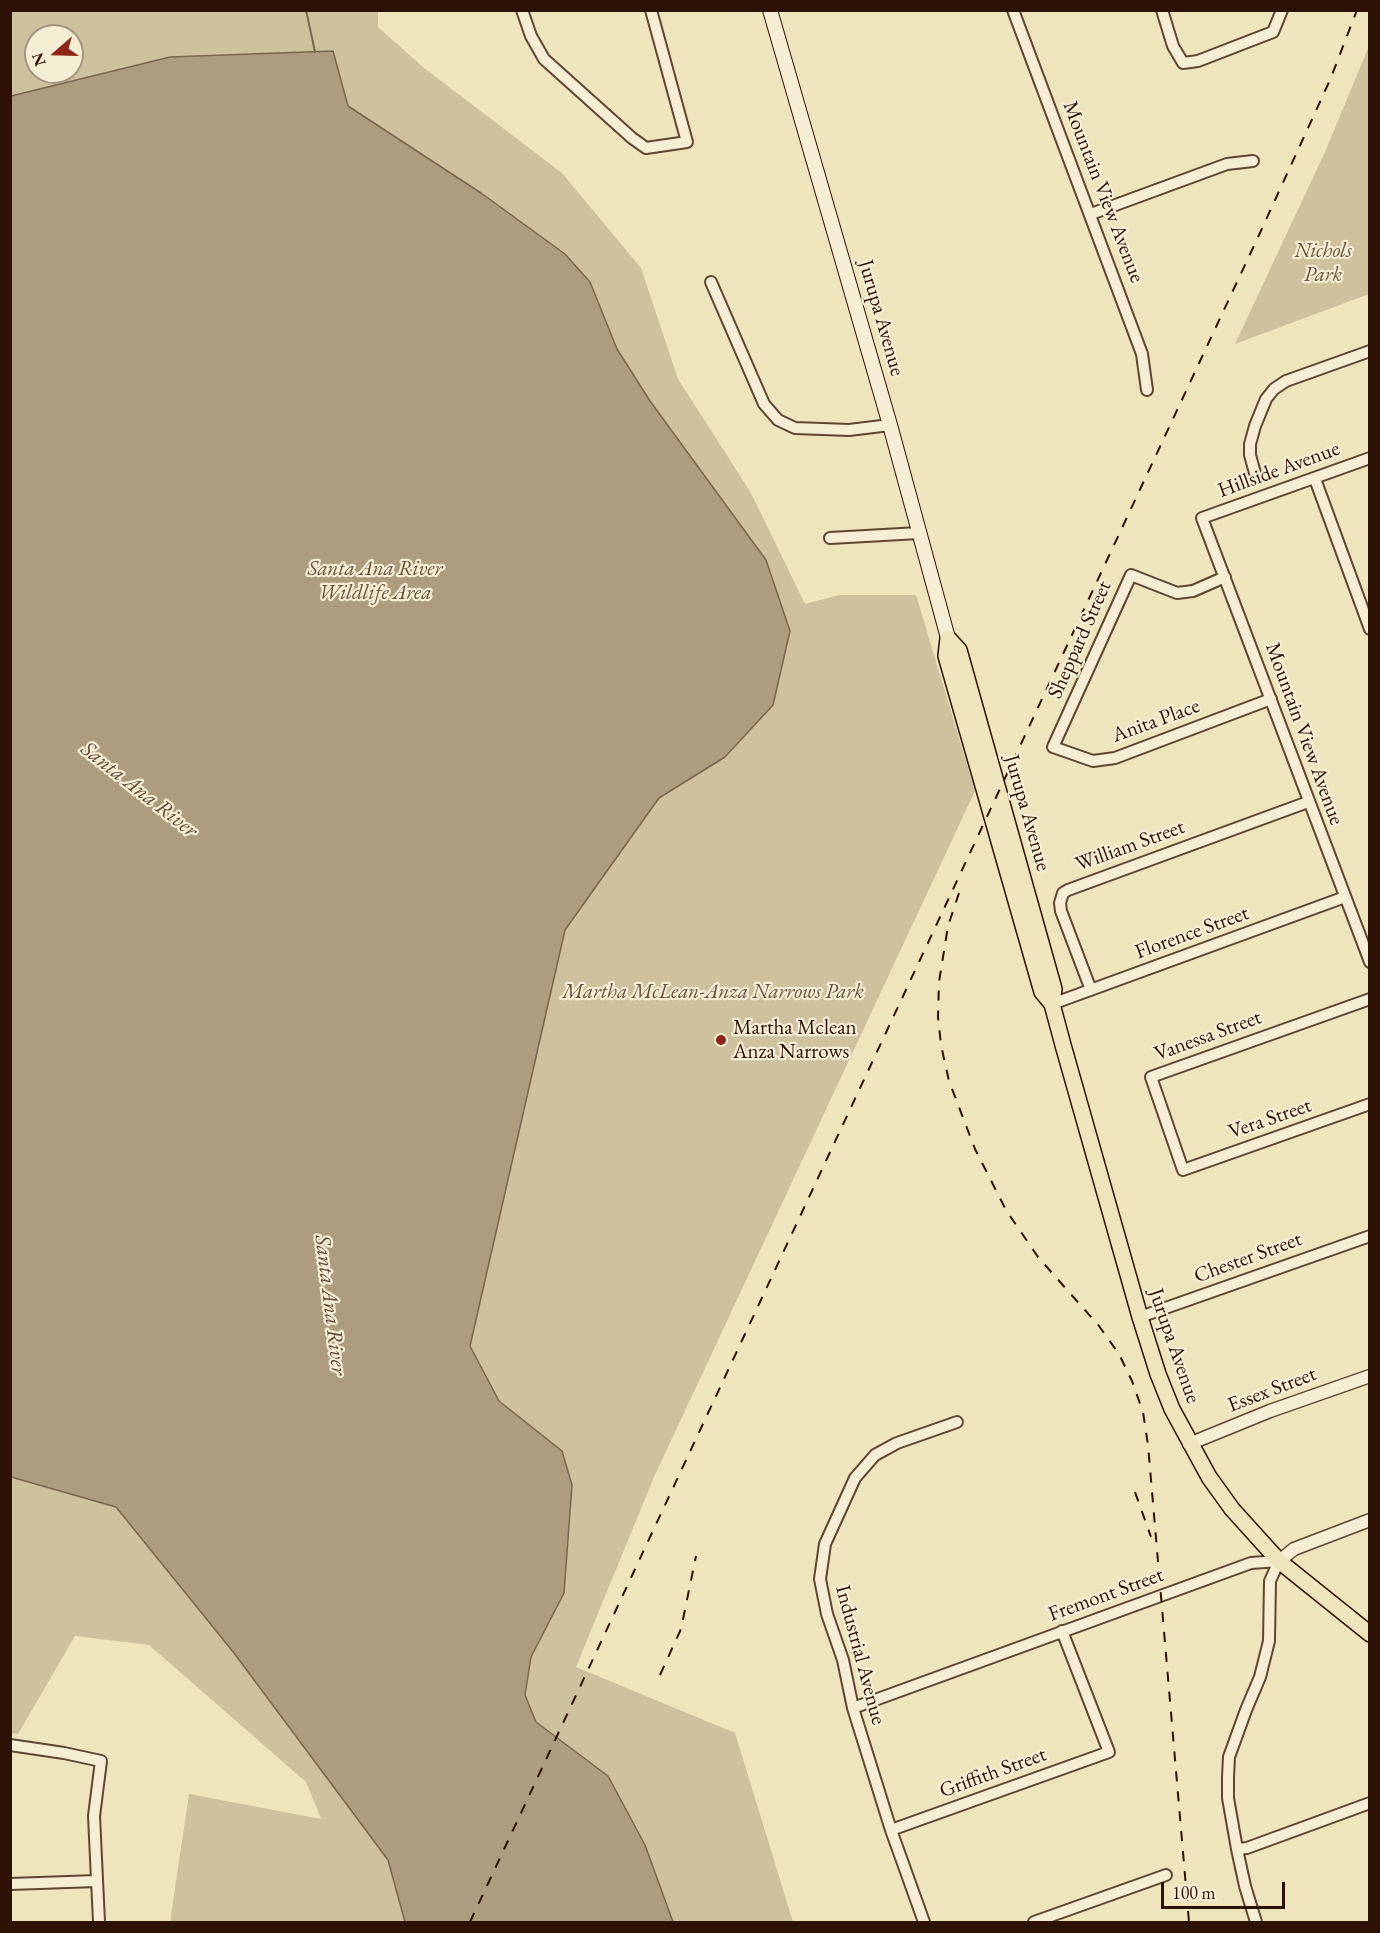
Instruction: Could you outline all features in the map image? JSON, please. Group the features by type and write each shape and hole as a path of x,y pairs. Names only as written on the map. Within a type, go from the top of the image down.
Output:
{"main road":[{"name":"Jurupa Avenue","path":"770,10 890,425 948,638 959,650 1054,989 1052,1004 1158,1374 1189,1443 1209,1478 1232,1509 1279,1561 1370,1634"}],"street":[{"path":"522,10 531,36 544,59 646,148 687,142 651,10"},
{"name":"Mountain View Avenue","path":"1013,10 1142,354 1148,390"},
{"path":"1162,10 1173,46 1183,63 1198,61 1273,32 1282,10"},
{"path":"1091,214 1227,164 1252,161"},
{"path":"711,282 764,404 778,420 795,428 849,430 890,425"},
{"path":"1255,473 1250,455 1250,444 1266,399 1274,388 1286,381 1370,351"},
{"name":"Hillside Avenue","path":"1202,518 1370,458"},
{"path":"1315,478 1370,629"},
{"name":"Mountain View Avenue","path":"1202,518 1370,962"},
{"path":"830,538 920,533"},
{"name":"Sheppard Street","path":"1053,747 1131,575 1178,593 1193,591 1225,577"},
{"name":"Anita Place","path":"1053,747 1094,761 1114,758 1270,699"},
{"name":"William Street","path":"1091,990 1061,911 1060,903 1063,893 1308,802"},
{"name":"Florence Street","path":"1052,1004 1346,897"},
{"name":"Vanessa Street","path":"1183,1170 1151,1077 1370,999"},
{"name":"Vera Street","path":"1183,1170 1370,1104"},
{"name":"Chester Street","path":"1140,1317 1370,1236"},
{"name":"Essex Street","path":"1189,1443 1270,1411 1370,1376"},
{"name":"Industrial Avenue","path":"924,1923 891,1830 853,1708 843,1660 827,1614 820,1579 825,1544 855,1478 875,1455 897,1443 957,1422"},
{"name":"Fremont Street","path":"853,1708 1251,1563 1279,1561 1294,1549 1370,1520"},
{"path":"1256,1923 1245,1886 1228,1798 1229,1757 1260,1677 1269,1641 1270,1581 1279,1561"},
{"name":"Griffith Street","path":"891,1830 1109,1752 1062,1631"},
{"path":"10,1745 101,1761 94,1816 99,1923"},
{"path":"1237,1850 1370,1803"},
{"path":"1034,1923 1166,1875"},
{"path":"10,1884 97,1881"}],"green space":[{"name":"Santa Ana River","path":"11,11 378,11 378,27 424,68 562,173 641,268 678,379 751,493 805,604 839,595 916,595 975,791 654,1477 576,1667 735,1733 793,1922 170,1922 189,1794 321,1819 306,1782 149,1645 75,1636 18,1734 11,1733"},
{"name":"Nichols Park","path":"1369,46 1369,294 1235,344 1325,152"}],"water":[{"name":"Santa Ana River","path":"333,51 348,106 481,193 565,254 590,282 617,349 650,401 766,560 790,631 773,705 725,757 659,798 565,930 470,1346 499,1401 562,1451 572,1485 564,1593 531,1657 525,1695 536,1722 608,1776 645,1845 673,1922 405,1922 388,1860 234,1653 116,1507 11,1477 11,96 60,84 84,84 84,78 170,57"}],"waterway":[{"path":"306,10 315,52"}],"railway":[{"path":"470,1922 1259,235 1330,80 1357,10"},
{"path":"959,893 948,926 939,982 938,1017 949,1081 975,1149 1006,1210 1038,1257 1099,1326 1119,1354 1143,1412 1148,1445 1189,1922"},
{"path":"1135,1492 1151,1537"},
{"path":"660,1675 681,1629 696,1556"}],"place":[{"name":"Martha Mclean Anza Narrows","path":"721,1040"}],"park label":[{"name":"Santa Ana River Wildlife Area","path":"375,581"},
{"name":"Martha McLean-Anza Narrows Park","path":"713,992"}]}
